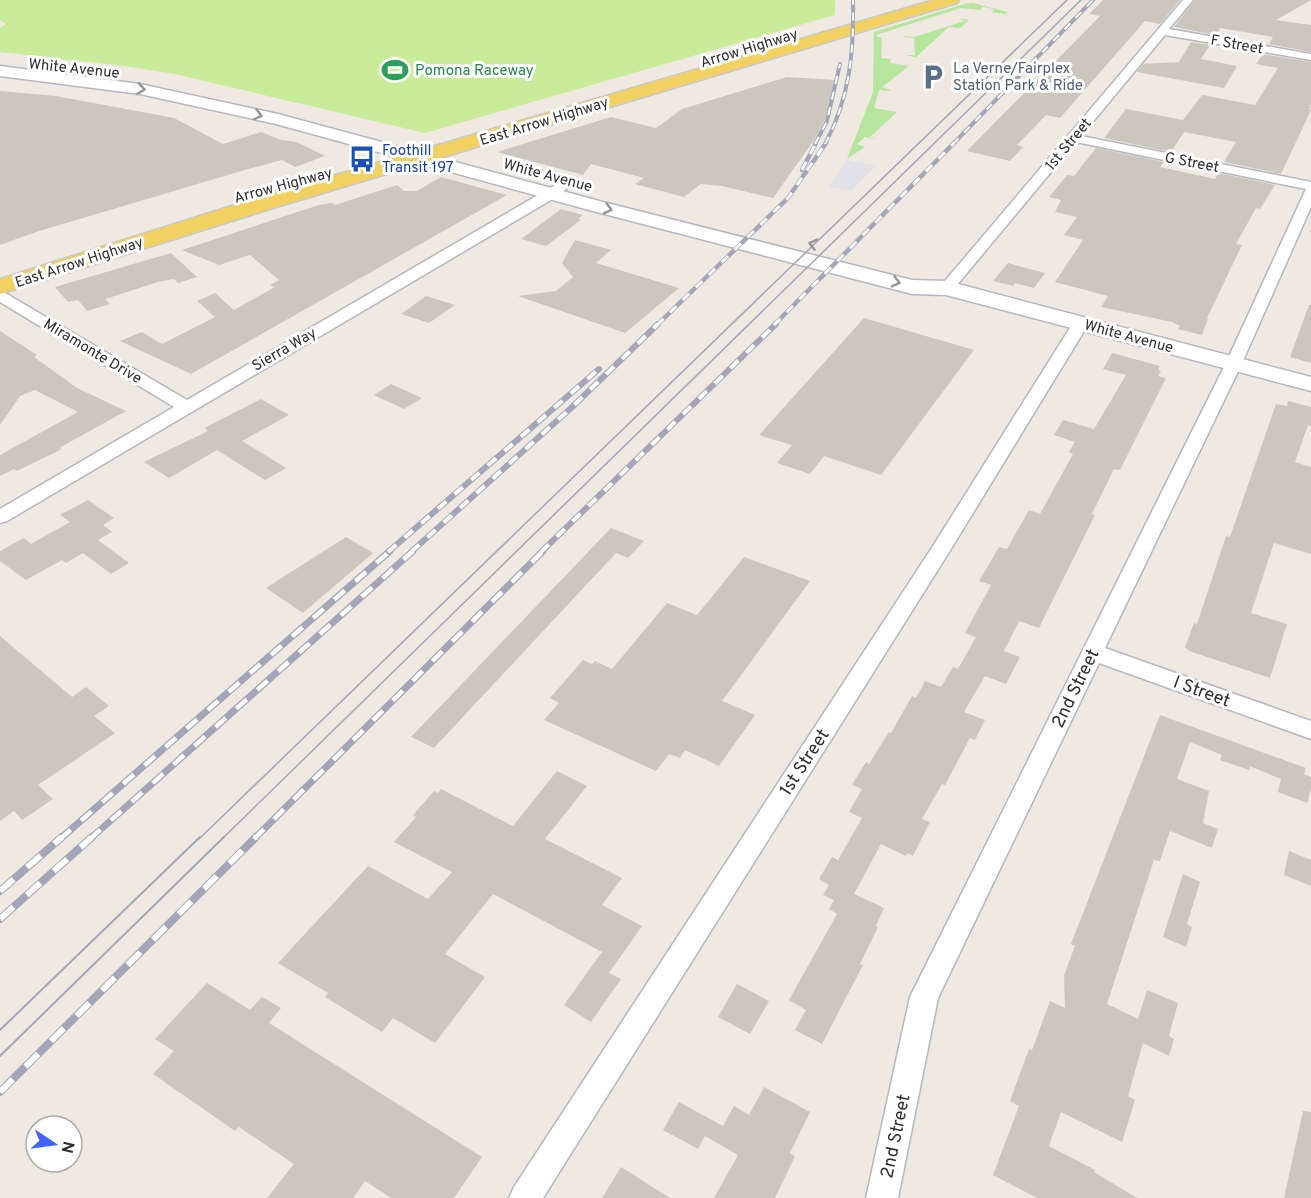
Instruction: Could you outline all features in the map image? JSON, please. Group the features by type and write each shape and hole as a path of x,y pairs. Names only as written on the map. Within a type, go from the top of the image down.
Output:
{"main road":[{"name":"Arrow Highway","path":"0,272 192,210 427,150 912,0"},
{"name":"East Arrow Highway","path":"0,287 427,150 951,0"},
{"name":"White Avenue","path":"0,61 72,66 190,83 912,286 947,288 1311,384"},
{"name":"White Avenue","path":"0,71 58,76 170,94 427,150"}],"street":[{"name":"1st Street","path":"947,288 1188,0"},
{"name":"F Street","path":"1162,31 1311,57"},
{"name":"G Street","path":"1074,138 1311,186"},
{"name":"Sierra Way","path":"1,515 560,187"},
{"name":"2nd Street","path":"882,1198 924,997 1234,363 1311,192"},
{"name":"Miramonte Drive","path":"0,295 186,406"},
{"name":"1st Street","path":"525,1198 941,549 1081,324"},
{"name":"I Street","path":"1092,652 1311,730"}],"shaded area":[{"path":"847,160 876,166 851,191 828,187"}],"green space":[{"name":"Pomona Raceway","path":"0,0 835,0 835,15 425,133 175,74 0,52 0,28 6,24 0,20"},
{"path":"973,3 1008,12 1005,14 992,12 994,9 983,7 980,10 961,8 876,35 882,38 881,58 891,59 890,63 909,66 882,87 891,90 879,90 874,108 897,112 870,137 878,139 865,137 857,144 865,147 847,159 873,92 874,32"},
{"path":"959,18 969,20 960,28 949,27 916,57 924,59 905,55 915,55 914,38 904,36 914,37 965,21"}],"building":[{"path":"1103,0 1180,0 1160,24 1145,21 1060,118 1046,115 1017,145 1023,147 1010,161 967,151 1100,16 1089,14"},
{"path":"1195,0 1311,0 1276,20 1311,25 1311,52 1269,44 1273,37 1220,28 1216,35 1174,27"},
{"path":"1191,42 1210,45 1201,59 1237,66 1224,88 1137,72 1143,64 1179,62"},
{"path":"1263,54 1311,62 1309,110 1311,110 1281,174 1224,162 1236,142 1184,132 1171,152 1104,138 1126,109 1183,120 1202,95 1255,105 1278,68 1256,64"},
{"path":"787,77 836,80 832,106 814,140 773,198 722,186 701,184 684,197 635,184 644,178 591,164 583,175 497,152 611,117 656,128 682,109"},
{"path":"0,91 56,96 174,118 223,144 261,132 281,140 297,142 325,156 295,167 282,160 248,169 36,232 0,245"},
{"path":"1096,148 1164,162 1160,167 1215,179 1218,173 1275,185 1260,209 1256,208 1236,244 1242,245 1207,318 1202,335 1178,329 1180,326 1172,322 1101,307 1108,296 1055,282 1083,240 1064,235 1077,217 1055,212 1061,200 1049,197 1067,175 1074,176"},
{"path":"441,177 507,195 191,374 120,341 142,332 162,344 215,317 197,301 215,293 234,310 275,287 270,285 279,280 250,255 219,265 182,250 319,205 332,203 335,205 397,185 404,191 417,191"},
{"path":"561,209 583,215 578,219 581,220 546,246 521,239"},
{"path":"575,240 611,250 596,263 679,288 625,333 518,296 556,291 573,277 562,263"},
{"path":"171,253 197,277 178,283 174,279 158,282 105,299 110,304 87,311 78,300 68,302 55,287"},
{"path":"1008,263 1045,273 1034,288 993,281"},
{"path":"426,296 455,305 429,323 401,314"},
{"path":"1309,305 1311,305 1311,363 1290,357"},
{"path":"864,318 974,350 881,475 824,456 810,474 777,463 792,445 759,435"},
{"path":"0,331 37,355 34,357 77,388 126,411 59,448 62,449 17,471 14,469 0,476 0,455 78,412 35,390 20,396 0,425"},
{"path":"1112,353 1160,366 1158,370 1161,371 1158,376 1166,378 1120,470 1114,469 1092,514 1095,515 1039,628 1019,621 1004,651 1020,657 1006,684 985,676 964,712 985,720 975,740 970,738 945,785 942,784 922,819 930,822 913,856 907,853 906,856 881,844 854,894 884,908 876,926 878,927 860,964 863,965 822,1044 795,1030 806,1010 789,1000 837,914 829,909 834,900 823,895 829,885 819,879 832,857 838,860 862,818 849,812 862,789 852,785 866,762 869,764 889,732 891,733 912,696 916,698 925,681 941,687 953,667 958,669 976,637 965,633 991,585 979,581 999,547 1007,549 1029,510 1040,514 1073,454 1069,452 1075,442 1054,435 1063,420 1094,429 1126,375 1103,369"},
{"path":"391,384 422,398 404,409 374,395"},
{"path":"261,399 289,415 242,441 286,468 265,480 217,450 169,478 144,462 208,431 204,428"},
{"path":"1288,401 1311,407 1311,426 1308,425 1295,462 1311,467 1311,554 1274,543 1251,613 1287,624 1270,678 1189,651 1185,647 1194,623 1197,624 1226,536 1230,537 1276,404 1287,406"},
{"path":"88,500 114,518 103,525 112,532 98,540 129,563 111,574 83,553 66,563 62,560 26,580 0,561 0,551 24,538 31,544 70,522 60,515"},
{"path":"611,528 644,541 628,558 616,553 434,748 411,737"},
{"path":"346,537 373,553 303,613 266,588"},
{"path":"744,557 810,581 722,701 755,715 719,766 685,750 680,758 669,754 656,771 544,720 559,703 550,698 583,660 592,664 595,661 612,669 667,603 697,615"},
{"path":"0,636 72,697 86,687 109,706 94,716 115,733 38,785 53,799 22,820 14,811 0,821"},
{"path":"1160,715 1306,768 1304,774 1311,777 1311,789 1307,803 1278,792 1281,779 1250,766 1249,770 1220,760 1222,755 1190,742 1177,779 1209,791 1203,823 1218,829 1212,848 1170,831 1160,861 1154,860 1107,1004 1138,1019 1147,990 1178,1003 1169,1036 1174,1039 1169,1056 1143,1043 1128,1096 1135,1100 1122,1142 1061,1112 1049,1146 1095,1170 1094,1172 1137,1198 1037,1198 993,1175 1019,1106 1010,1101 1050,1001 1065,1008 1064,975 1075,946 1071,944"},
{"path":"557,771 587,786 545,839 622,878 602,905 642,926 609,973 621,979 591,1022 564,1005 602,952 493,894 445,954 485,977 435,1043 393,1018 382,1032 325,997 328,993 278,963 368,866 428,899 452,872 394,842 416,817 413,815 434,791 438,793 441,789 513,826"},
{"path":"1289,851 1311,860 1311,886 1284,875"},
{"path":"1183,874 1200,882 1187,924 1192,927 1186,947 1163,937"},
{"path":"207,983 250,1010 262,997 281,1008 269,1023 482,1157 454,1198 391,1198 365,1181 353,1198 267,1198 294,1164 239,1127 235,1131 153,1074 174,1051 155,1039"},
{"path":"737,984 769,1001 750,1034 718,1017"},
{"path":"764,1087 810,1112 790,1153 795,1156 775,1198 714,1198 738,1155 705,1136 698,1149 663,1130 679,1102 723,1126 734,1106 749,1115"},
{"path":"1303,1111 1311,1112 1311,1198 1284,1198"},
{"path":"621,1167 670,1198 602,1198"}],"tram line":[{"path":"199,839 1067,0"},
{"path":"222,839 1081,0"},
{"path":"0,1030 200,837"},
{"path":"0,1056 224,837"}],"railway":[{"path":"825,144 840,109 849,74 853,38 853,0"},
{"path":"953,144 1093,0"},
{"path":"815,144 827,121 840,64"},
{"path":"802,170 816,143"},
{"path":"657,325 788,198 826,143"},
{"path":"774,325 954,143"},
{"path":"411,552 570,409 658,324"},
{"path":"541,552 776,324"},
{"path":"388,552 599,369"},
{"path":"60,839 390,551"},
{"path":"90,839 413,551"},
{"path":"254,839 543,551"},
{"path":"0,891 62,837"},
{"path":"0,919 92,837"},
{"path":"0,1092 256,837"}],"place":[{"name":"Pomona Raceway","path":"395,70"},
{"name":"La Verne/Fairplex Station Park & Ride","path":"933,77"},
{"name":"Foothill Transit 197","path":"362,159"}]}
